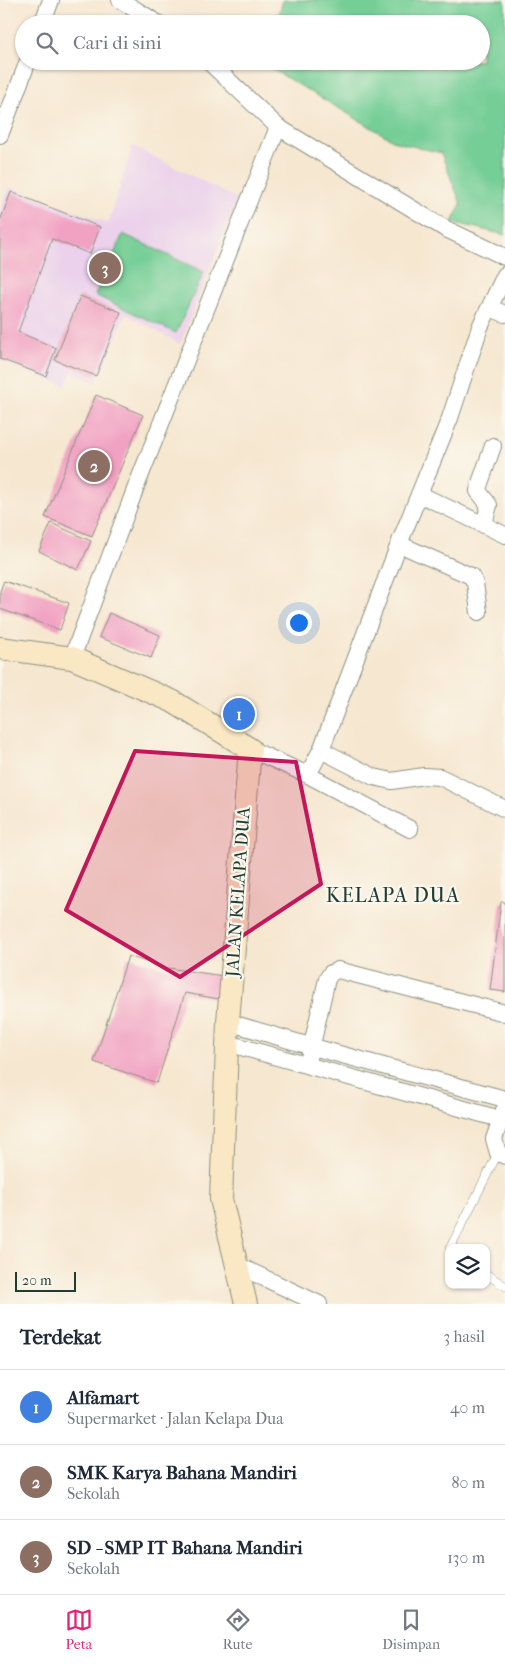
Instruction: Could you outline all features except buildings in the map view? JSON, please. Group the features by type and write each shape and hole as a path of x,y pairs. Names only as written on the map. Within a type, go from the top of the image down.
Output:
{"main road":[{"path":"0,648 72,658 172,701 250,749"},
{"name":"JALAN KELAPA DUA","path":"246,1304 221,1199 228,1032 250,749"}],"street":[{"path":"46,15 52,0"},
{"path":"120,0 144,15"},
{"path":"0,135 25,70"},
{"path":"217,70 278,128 444,228 505,257"},
{"path":"72,658 136,487 278,128"},
{"path":"308,775 320,750 399,544 450,418 480,327 498,311 505,275"},
{"path":"484,524 489,505 478,491 493,446"},
{"path":"419,494 505,535"},
{"path":"399,544 471,576 475,583 479,612"},
{"path":"250,749 308,775 410,829"},
{"path":"320,750 374,777 392,781 424,776 440,777 505,809"},
{"path":"307,1067 327,979 331,973 338,970 505,1013"},
{"path":"228,1032 313,1047 505,1099"},
{"path":"228,1032 307,1067 503,1114 494,1139 502,1155"},
{"path":"236,1265 319,1304"}],"lane":[{"path":"452,1244 502,1155"},
{"path":"490,1277 505,1286"}],"highlighted area":[{"path":"135,751 296,762 321,884 180,977 66,910"}],"shaded area":[{"path":"133,146 238,199 180,344 126,314 96,383 72,372 66,386 0,360 0,211 9,187 108,223"}],"green space":[{"path":"283,0 505,0 505,235 452,222 461,204 441,153 396,142 274,70 490,70 490,15 279,15"},
{"path":"123,234 204,272 176,333 95,295"}],"place":[{"name":"SD - SMP IT Bahana Mandiri","path":"105,268"},
{"name":"SMK Karya Bahana Mandiri","path":"94,466"},
{"name":"Alfamart","path":"239,714"}],"district":[{"name":"KELAPA DUA","path":"393,895"}]}
